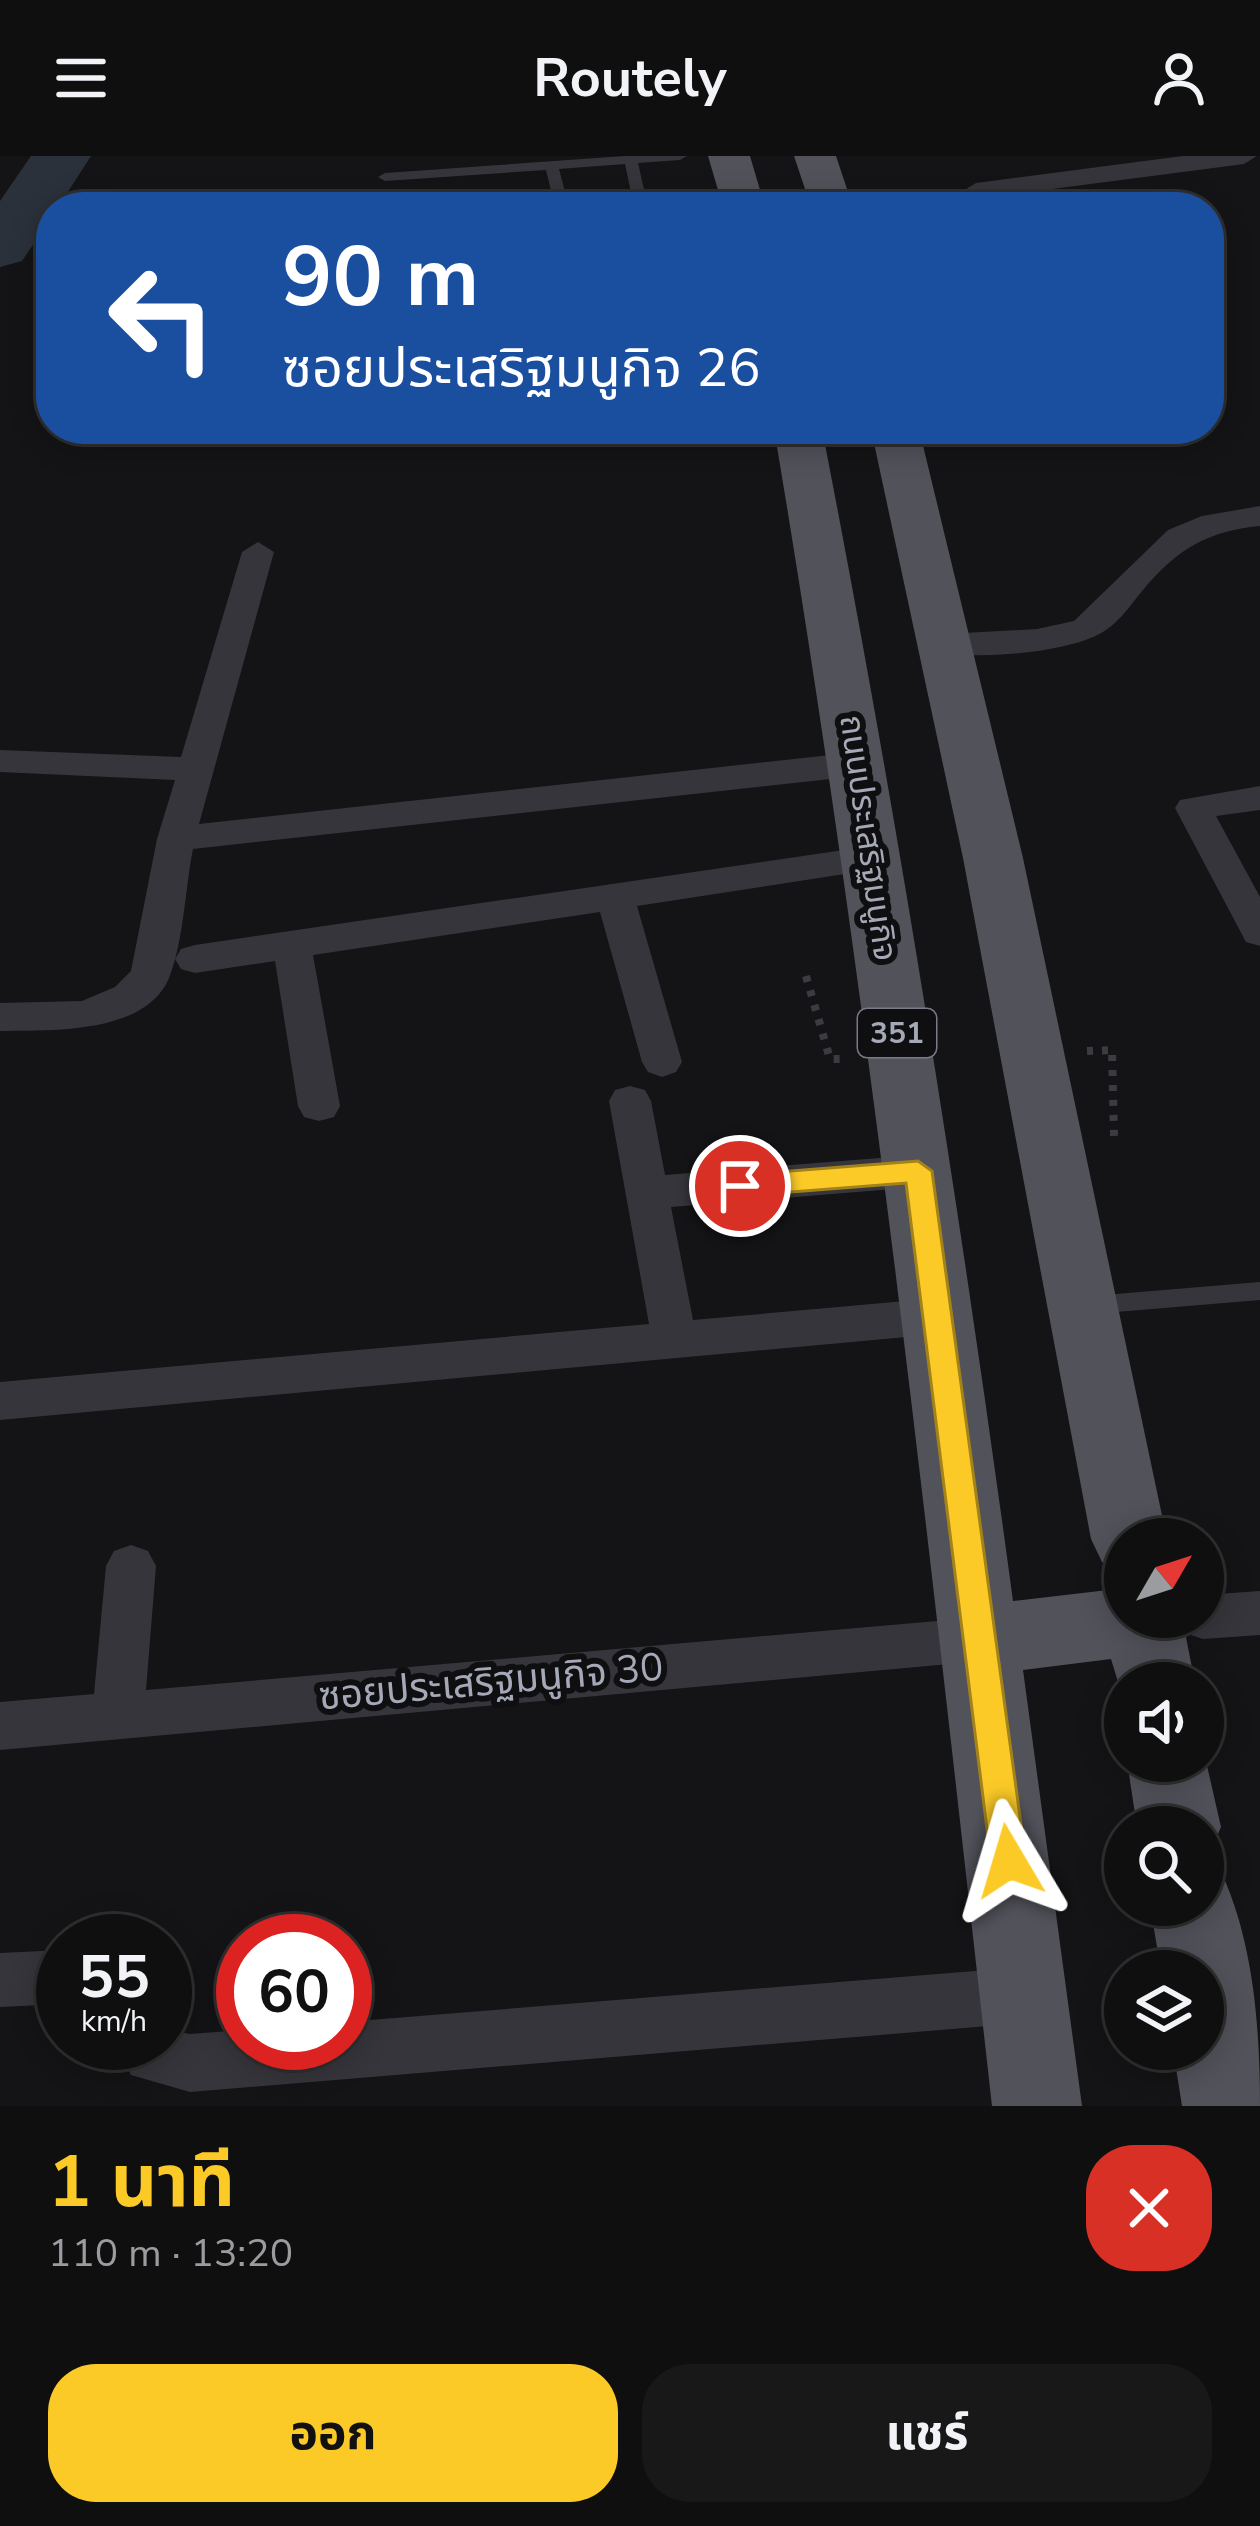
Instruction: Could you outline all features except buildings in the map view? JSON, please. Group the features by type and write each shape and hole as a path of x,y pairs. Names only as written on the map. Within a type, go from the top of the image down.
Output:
{"main road":[{"path":"730,156 740,192"},
{"path":"815,156 827,192"},
{"path":"853,156 853,192"},
{"name":"ถนนประเสริฐมนูกิจ","path":"801,444 858,764 939,1316 1037,2106"},
{"path":"899,444 946,644 1086,1306 1125,1518"},
{"path":"982,1639 1104,1634"},
{"path":"1221,2070 1227,2106"}],"street":[{"path":"976,191 1244,156"},
{"path":"946,644 1064,635 1085,629 1101,619 1172,539 1217,519 1260,516"},
{"path":"0,1017 87,1016 128,997 150,976 176,839 257,552"},
{"path":"0,761 196,769"},
{"path":"176,839 858,764"},
{"path":"1260,797 1193,808 1260,933"},
{"path":"195,959 871,860"},
{"path":"616,899 662,1062"},
{"path":"292,946 319,1106"},
{"path":"630,1101 674,1340"},
{"path":"647,1193 918,1171"},
{"path":"0,1401 939,1316"},
{"path":"118,1715 131,1566"},
{"path":"1224,1620 1260,1613"},
{"name":"ซอยประเสริฐมนูกิจ 30","path":"0,1726 982,1639"},
{"path":"1224,1970 1260,1967"},
{"path":"0,1980 36,1978"},
{"path":"192,2063 1025,1995"}],"lane":[{"path":"385,178 680,156"},
{"path":"631,159 638,192"},
{"path":"551,165 558,192"},
{"path":"1086,1306 1260,1291"}],"path":[{"path":"806,976 830,1059"},
{"path":"1112,1050 1114,1144"}],"waterway":[{"path":"37,192 61,156"},
{"path":"0,248 36,194"}],"route":[{"path":"740,1186 918,1171 1009,1861"}]}
